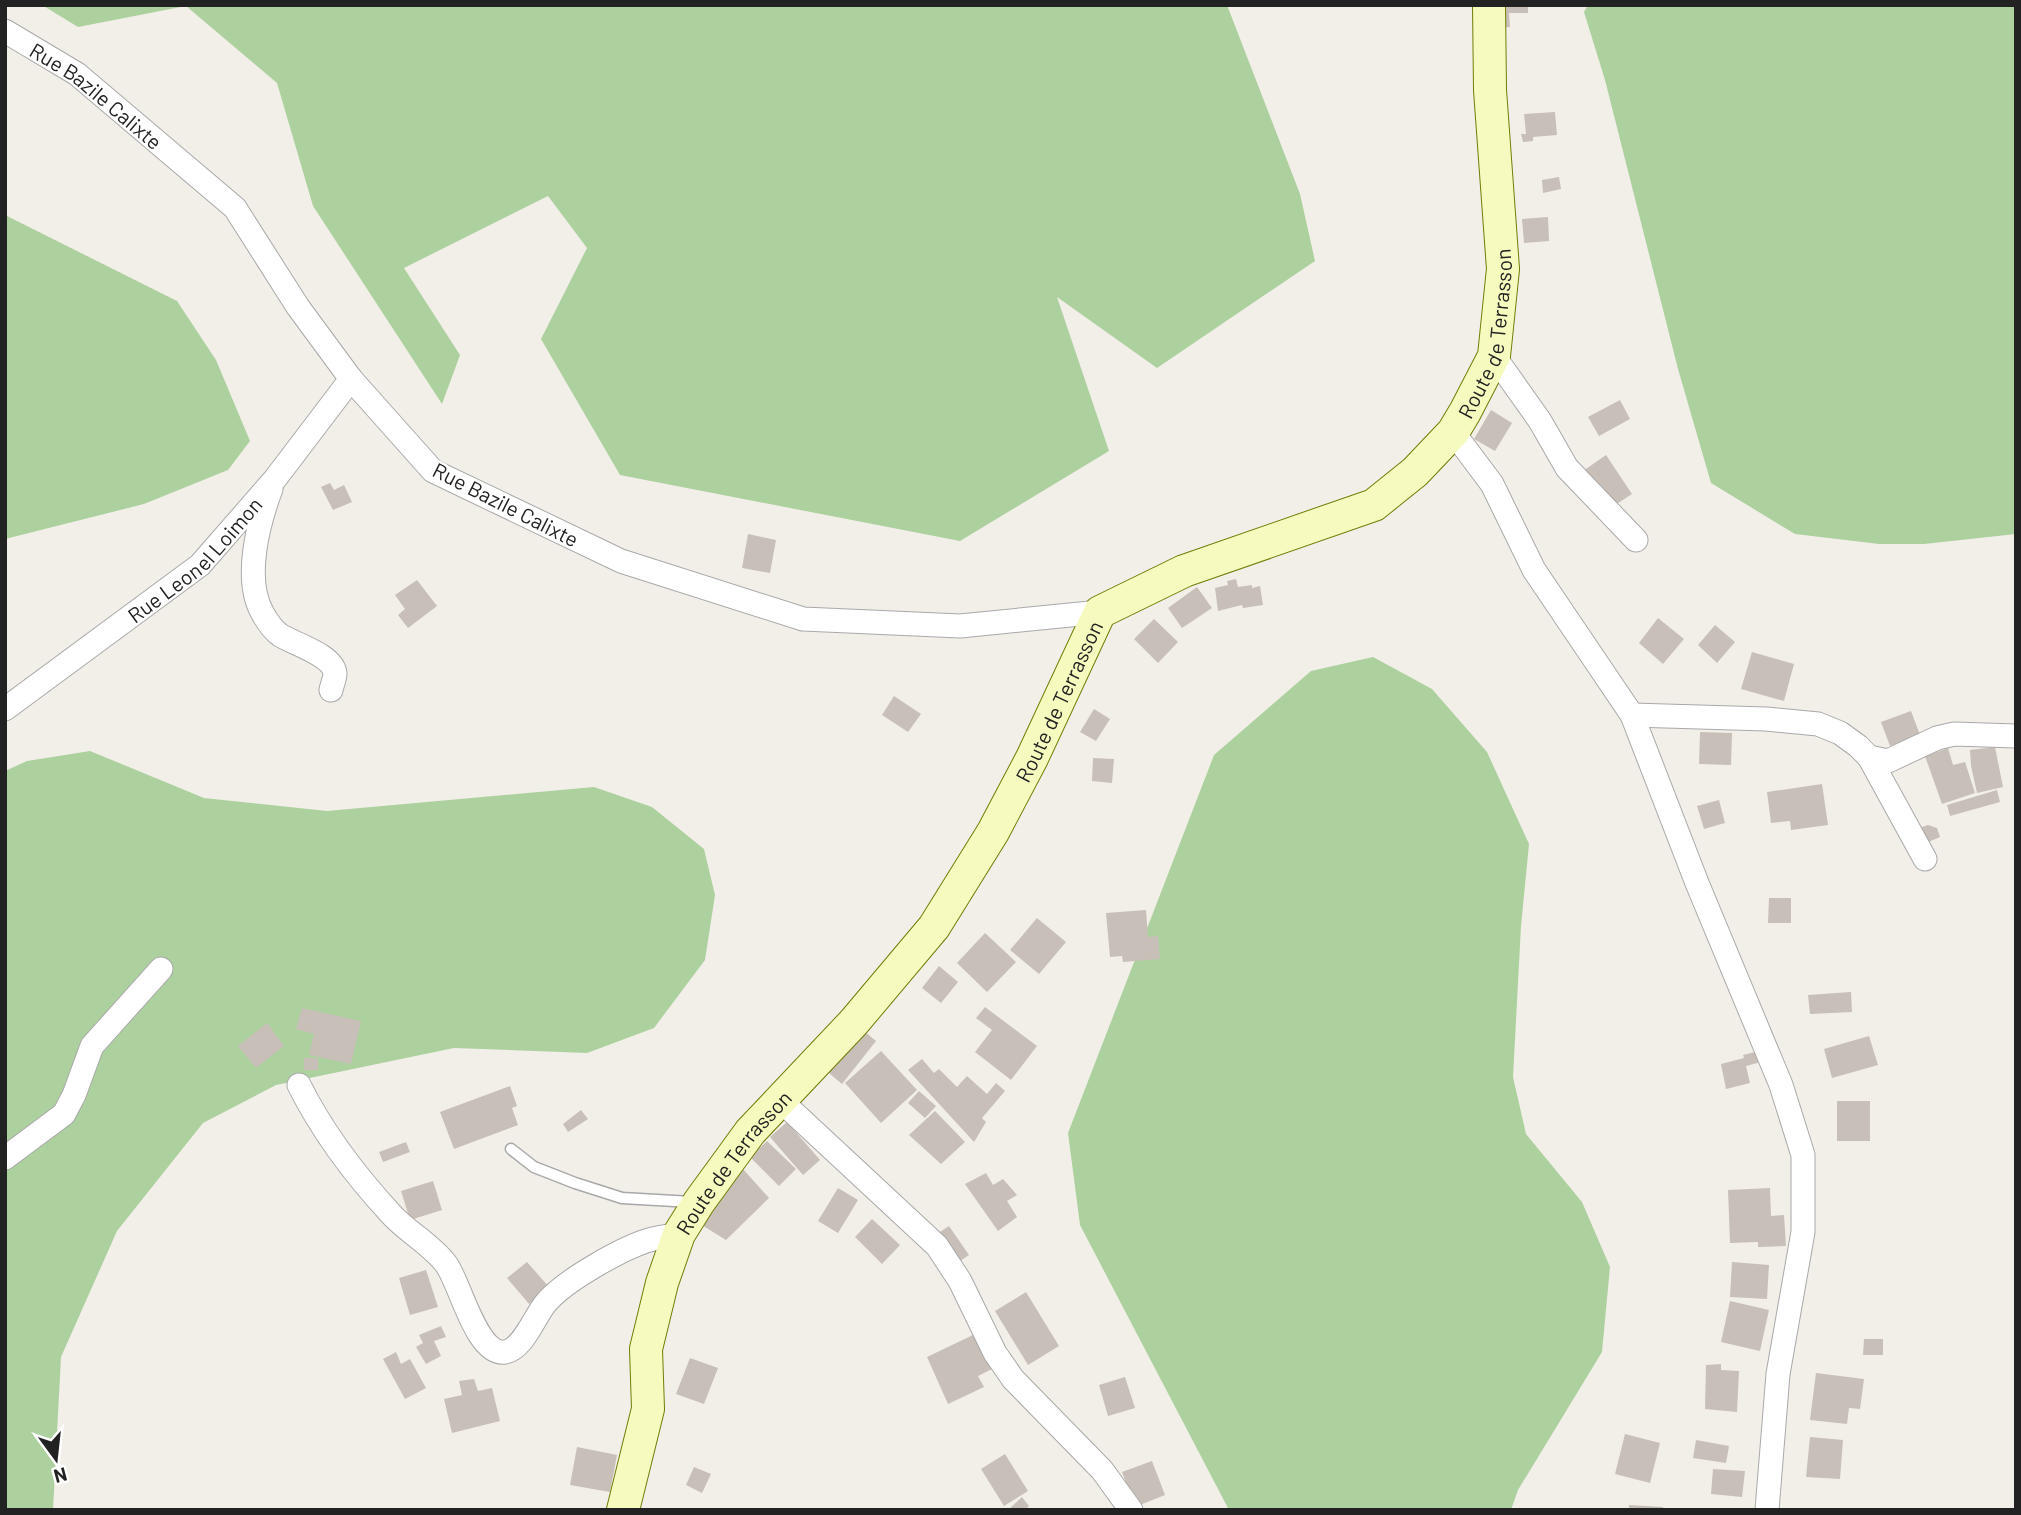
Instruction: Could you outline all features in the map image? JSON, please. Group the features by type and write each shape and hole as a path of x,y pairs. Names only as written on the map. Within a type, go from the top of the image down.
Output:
{"street":[{"name":"Route de Terrasson","path":"623,1510 648,1409 646,1349 679,1234 750,1132 854,1022 934,927 1016,790 1100,612 1184,571 1374,505 1415,472 1453,432 1494,356 1503,269 1490,90 1489,5"},
{"name":"Rue Bazile Calixte","path":"5,31 77,74 235,208 298,307 351,379 433,471 621,561 803,619 960,625 1100,612"},
{"path":"1494,356 1540,421 1567,468 1636,541"},
{"name":"Rue Leonel Loimon","path":"5,709 200,565 275,479 351,379"},
{"path":"1453,432 1492,484 1534,570 1632,715 1782,1085 1803,1154 1803,1232 1779,1374 1767,1510"},
{"path":"275,479 264,509 256,544 254,589 264,615 279,634 309,649 332,666 335,674 331,690"},
{"path":"1632,715 1766,719 1818,724 1840,733 1869,757 1924,859"},
{"path":"1869,757 1888,761 1937,738 1954,734 2016,736"},
{"path":"5,1158 64,1114 92,1046 161,969"},
{"path":"299,1084 312,1110 346,1160 392,1215 447,1265 482,1337 492,1348 503,1353 520,1344 546,1302 567,1284 627,1249 652,1239 679,1234"},
{"path":"780,1100 937,1246 960,1281 995,1353 1013,1379 1102,1470 1131,1510"}],"lane":[{"path":"511,1149 534,1167 622,1198 699,1202"}],"green space":[{"path":"42,5 1227,5 1300,194 1315,261 1157,368 1057,297 1109,451 960,541 620,475 541,339 587,248 548,196 404,268 460,355 442,404 313,206 277,83 186,6 78,27"},
{"path":"1588,5 2016,5 2016,534 1924,544 1879,544 1795,534 1711,483 1678,369 1605,80 1584,12"},
{"path":"5,215 177,301 216,360 250,441 228,470 144,504 5,539"},
{"path":"1373,657 1432,689 1487,752 1529,844 1521,926 1513,1077 1526,1134 1582,1202 1610,1267 1602,1352 1518,1490 1511,1510 1229,1510 1080,1225 1068,1133 1214,755 1311,671"},
{"path":"90,751 204,798 327,811 594,787 652,807 704,849 715,895 705,960 654,1028 587,1053 454,1048 276,1085 203,1123 117,1231 61,1357 53,1510 5,1510 5,771 27,761"}],"building":[{"path":"1499,5 1528,5 1528,13 1509,13 1510,27 1499,28"},
{"path":"1555,112 1557,135 1533,137 1533,141 1523,142 1521,134 1526,134 1524,114"},
{"path":"1559,177 1561,189 1543,193 1542,180"},
{"path":"1548,217 1549,241 1524,243 1522,219"},
{"path":"1620,400 1630,419 1599,436 1588,417"},
{"path":"1491,410 1512,423 1495,451 1474,439"},
{"path":"1606,455 1632,494 1612,507 1583,471"},
{"path":"330,483 334,490 344,485 352,502 333,510 321,487"},
{"path":"748,534 776,540 770,573 742,568"},
{"path":"1236,579 1238,587 1260,586 1263,605 1243,608 1242,605 1218,611 1215,588 1228,585 1227,581"},
{"path":"417,580 437,606 408,628 398,615 405,609 395,595"},
{"path":"1197,587 1212,608 1182,628 1168,608"},
{"path":"1658,618 1684,639 1663,664 1639,643"},
{"path":"1154,619 1178,642 1158,663 1134,639"},
{"path":"1715,625 1735,642 1717,663 1698,645"},
{"path":"1752,652 1794,664 1784,701 1741,689"},
{"path":"894,696 921,714 908,732 882,715"},
{"path":"1094,709 1110,719 1096,741 1080,732"},
{"path":"1911,711 1920,735 1890,746 1881,722"},
{"path":"1700,732 1732,733 1731,765 1699,764"},
{"path":"1995,747 2003,787 1977,793 1970,750"},
{"path":"1948,748 1953,765 1965,762 1975,793 1942,804 1925,756"},
{"path":"1093,758 1114,759 1112,783 1092,781"},
{"path":"1822,784 1828,825 1791,830 1790,821 1771,823 1767,792"},
{"path":"1997,790 2000,802 1950,816 1947,805"},
{"path":"1719,800 1725,823 1704,829 1697,806"},
{"path":"1928,825 1937,828 1940,837 1926,843 1919,828"},
{"path":"1769,898 1791,898 1791,923 1768,923"},
{"path":"1146,910 1148,937 1158,936 1160,959 1123,962 1122,956 1110,957 1106,913"},
{"path":"1037,918 1066,942 1039,974 1010,950"},
{"path":"985,933 1016,962 987,992 957,963"},
{"path":"939,966 958,982 941,1003 922,988"},
{"path":"1851,992 1852,1012 1810,1014 1808,995"},
{"path":"985,1007 1037,1046 1011,1080 975,1052 992,1030 976,1018"},
{"path":"302,1008 361,1021 351,1064 309,1055 314,1034 296,1029"},
{"path":"267,1023 284,1046 256,1068 238,1046"},
{"path":"857,1025 876,1041 842,1084 823,1068"},
{"path":"1869,1036 1878,1065 1832,1078 1824,1049"},
{"path":"881,1051 917,1090 881,1123 845,1083"},
{"path":"1759,1051 1761,1062 1746,1066 1750,1083 1726,1089 1721,1064"},
{"path":"304,1058 318,1058 318,1070 304,1070"},
{"path":"922,1059 934,1073 939,1069 957,1087 967,1076 987,1094 996,1083 1005,1091 982,1118 986,1122 974,1142 908,1070"},
{"path":"510,1086 517,1106 512,1108 518,1125 454,1149 440,1112"},
{"path":"919,1091 936,1106 925,1118 908,1103"},
{"path":"1837,1101 1870,1101 1870,1141 1837,1141"},
{"path":"581,1110 588,1119 568,1132 563,1124"},
{"path":"935,1111 965,1142 941,1164 909,1135"},
{"path":"787,1122 820,1160 803,1175 770,1137"},
{"path":"767,1141 796,1169 779,1186 750,1157"},
{"path":"406,1142 410,1152 383,1162 379,1152"},
{"path":"743,1169 769,1198 726,1240 700,1224 719,1193"},
{"path":"986,1173 993,1185 1003,1179 1017,1195 1007,1201 1017,1217 998,1231 965,1184"},
{"path":"433,1181 442,1210 410,1220 401,1191"},
{"path":"838,1188 858,1200 838,1233 818,1221"},
{"path":"1770,1188 1771,1216 1784,1215 1786,1246 1758,1247 1758,1242 1730,1243 1728,1190"},
{"path":"872,1219 900,1245 882,1264 855,1237"},
{"path":"949,1226 969,1255 954,1265 934,1236"},
{"path":"527,1262 549,1287 529,1304 507,1278"},
{"path":"1732,1262 1769,1265 1767,1299 1730,1297"},
{"path":"426,1270 438,1307 410,1315 399,1278"},
{"path":"1026,1292 1059,1346 1028,1365 995,1311"},
{"path":"1730,1301 1769,1310 1760,1351 1721,1342"},
{"path":"441,1326 446,1337 434,1341 441,1356 426,1364 416,1347 423,1343 419,1335"},
{"path":"975,1334 992,1369 978,1376 984,1387 948,1404 927,1357"},
{"path":"1864,1339 1883,1339 1883,1355 1863,1355"},
{"path":"396,1352 401,1364 410,1359 426,1388 405,1399 383,1359"},
{"path":"690,1358 718,1368 704,1404 676,1394"},
{"path":"1721,1364 1721,1370 1739,1371 1737,1412 1705,1409 1706,1365"},
{"path":"1816,1373 1864,1379 1860,1409 1849,1408 1847,1424 1810,1420"},
{"path":"1125,1377 1135,1408 1108,1416 1099,1385"},
{"path":"474,1379 478,1391 492,1388 500,1421 452,1433 444,1399 462,1395 459,1381"},
{"path":"1625,1434 1660,1443 1650,1483 1615,1474"},
{"path":"1810,1437 1843,1440 1840,1479 1806,1477"},
{"path":"1696,1440 1729,1446 1726,1463 1693,1458"},
{"path":"577,1447 617,1455 610,1492 570,1485"},
{"path":"1005,1454 1028,1491 1004,1506 981,1469"},
{"path":"1152,1461 1165,1495 1135,1507 1122,1472"},
{"path":"694,1467 711,1474 702,1493 686,1485"},
{"path":"1713,1469 1745,1471 1742,1497 1711,1494"},
{"path":"1022,1497 1029,1506 1025,1510 1008,1510"},
{"path":"1629,1505 1663,1507 1663,1510 1629,1510"}]}
